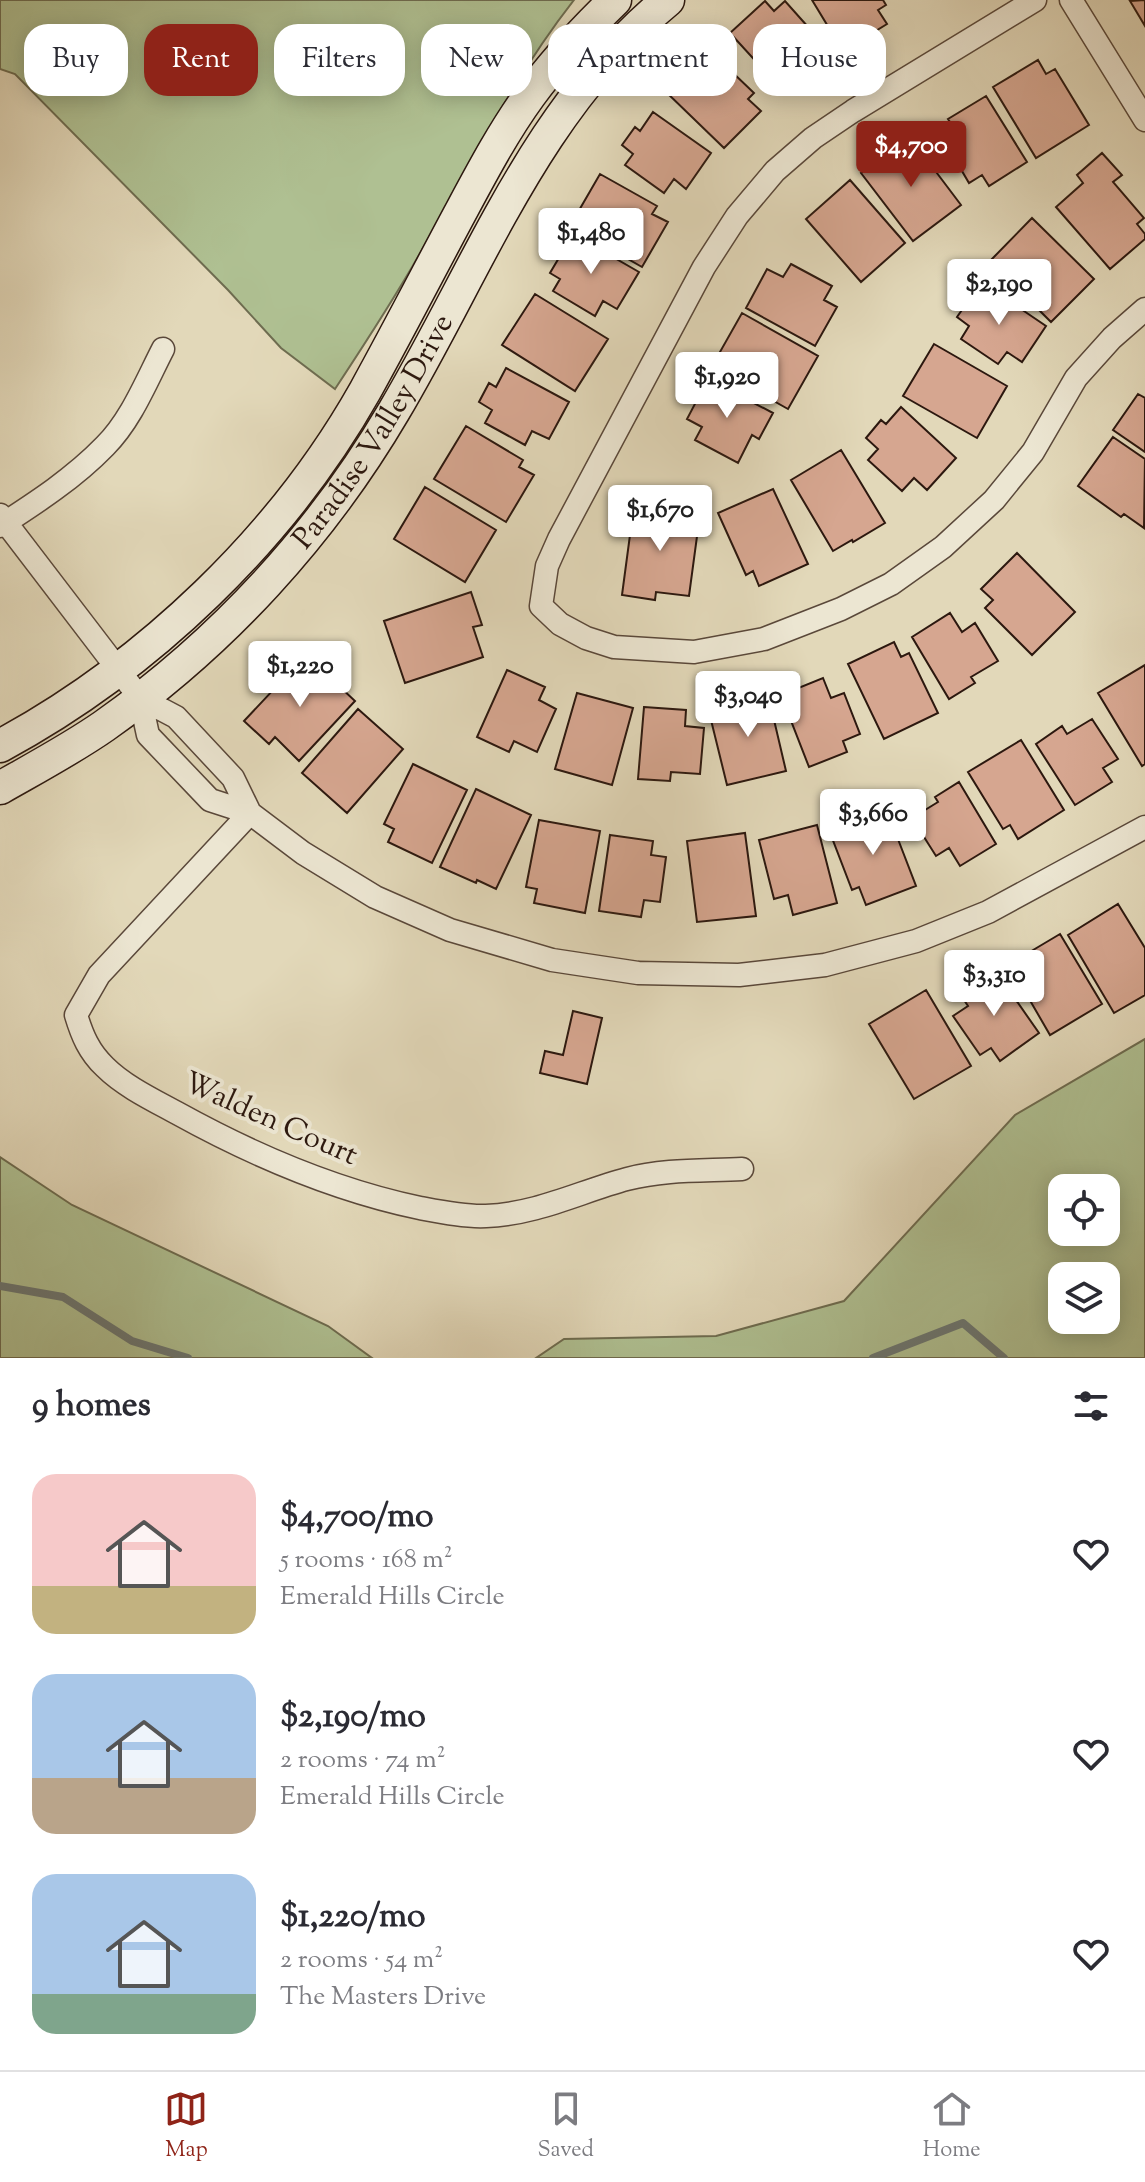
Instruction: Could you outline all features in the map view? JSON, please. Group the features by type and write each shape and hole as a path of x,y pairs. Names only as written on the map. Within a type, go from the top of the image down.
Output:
{"street":[{"name":"Paradise Valley Drive","path":"0,746 83,697 150,646 232,567 308,479 363,394 499,142 530,95 583,31 615,0"},
{"name":"Paradise Valley Drive","path":"0,788 79,742 140,698 214,636 287,561 338,497 394,411 522,174 553,126 611,54 668,0"},
{"path":"1035,0 813,138 775,171 737,216 704,267 559,539 547,566 541,606 560,624 586,638 614,647 694,652 764,639 841,609 891,584 943,547 994,500 1033,452 1076,378 1112,338 1145,309"},
{"path":"1071,0 1145,120"},
{"path":"163,349 130,413 107,445 52,491 2,521 140,698 176,717 233,778 250,813"},
{"path":"140,698 148,735 210,800 250,813 303,853 375,897 450,930 552,960 638,973 739,975 825,965 916,941 988,912 1145,827"},
{"name":"Walden Court","path":"250,813 99,975 76,1015 85,1044 106,1069 150,1098 219,1136 284,1166 388,1201 437,1211 484,1216 526,1212 629,1178 742,1169"}],"green space":[{"path":"0,0 574,0 556,24 548,24 548,36 532,60 532,24 421,24 421,96 509,96 409,272 335,389 281,348 37,96 128,96 128,24 24,24 24,83 15,74 0,69"},
{"path":"1145,1039 1145,1358 536,1358 564,1339 716,1336 844,1301 1015,1115"},
{"path":"0,1157 72,1205 328,1326 372,1358 0,1358"}],"building":[{"path":"812,0 883,0 886,5 878,10 886,25 827,24"},
{"path":"1145,0 1145,26 1130,1"},
{"path":"765,1 774,11 785,1 805,24 753,24 753,58 737,41 737,27"},
{"path":"1038,60 1046,74 1055,69 1089,125 1036,158 993,87"},
{"path":"737,77 753,92 748,99 761,111 724,148 670,96 737,96"},
{"path":"986,96 1027,162 989,186 982,175 969,183 945,142 958,134 948,119"},
{"path":"653,112 711,153 686,189 674,179 664,193 625,165 633,154 622,145 635,127 640,131"},
{"path":"909,136 961,205 913,241 861,173"},
{"path":"1102,153 1122,175 1113,182 1144,218 1137,224 1145,239 1110,269 1056,207 1083,183 1077,175"},
{"path":"600,174 657,206 652,214 668,222 642,267 570,226"},
{"path":"850,180 905,243 861,282 806,219"},
{"path":"1032,218 1094,279 1051,322 990,261"},
{"path":"573,234 639,272 617,309 603,301 595,316 553,291 560,279 550,273"},
{"path":"791,264 832,286 824,300 837,307 815,346 746,308 767,269 783,277"},
{"path":"987,286 1046,326 1022,362 1007,352 998,364 961,339 969,326 957,317 969,300 974,304"},
{"path":"535,294 608,339 575,391 502,345"},
{"path":"742,313 818,356 788,409 712,366"},
{"path":"934,344 1007,386 977,438 903,396"},
{"path":"506,368 569,402 549,439 532,431 525,445 485,423 492,410 479,402 489,383 496,387"},
{"path":"708,379 773,413 759,439 752,435 738,463 695,440 702,427 687,419"},
{"path":"1138,394 1145,398 1145,452 1113,430"},
{"path":"901,407 956,458 927,490 914,478 902,491 868,460 878,449 866,438 881,420 886,424"},
{"path":"466,426 523,460 519,467 534,475 506,522 434,479"},
{"path":"1113,437 1145,459 1144,528 1124,514 1121,517 1078,486"},
{"path":"841,450 885,523 833,551 791,480"},
{"path":"425,487 496,530 465,582 394,539"},
{"path":"773,489 808,564 759,586 753,571 746,575 718,513"},
{"path":"634,505 700,514 689,596 656,592 655,600 622,595"},
{"path":"1017,553 1075,612 1032,655 985,608 993,600 981,589"},
{"path":"471,592 482,625 473,627 483,657 405,683 384,621"},
{"path":"950,613 962,632 975,623 998,661 971,677 975,683 949,699 912,637"},
{"path":"894,642 901,657 909,653 938,713 884,739 848,664"},
{"path":"306,655 355,701 299,761 275,737 269,744 244,721"},
{"path":"1145,665 1145,764 1142,766 1098,693"},
{"path":"507,670 545,687 539,700 556,709 537,752 514,741 509,752 477,737"},
{"path":"823,678 831,698 844,693 860,734 843,741 847,752 809,767 781,695"},
{"path":"767,690 786,771 727,785 711,720 722,717 718,702"},
{"path":"577,693 633,708 612,785 555,769"},
{"path":"644,707 686,710 685,726 704,728 700,774 671,772 670,781 638,779"},
{"path":"358,709 403,749 347,813 302,773"},
{"path":"1092,719 1118,759 1103,768 1112,782 1075,805 1036,744 1062,726 1067,734"},
{"path":"1021,740 1064,810 1018,839 1010,825 1003,829 968,772"},
{"path":"413,764 467,790 432,863 388,842 394,829 384,824"},
{"path":"959,782 996,844 960,866 949,848 936,856 912,818 938,802 935,797"},
{"path":"476,789 531,815 496,889 440,867"},
{"path":"886,808 916,886 866,905 859,887 852,890 829,830"},
{"path":"539,820 600,831 585,913 534,903 537,889 526,887"},
{"path":"817,825 837,903 793,915 788,895 774,899 759,840"},
{"path":"745,833 756,916 697,922 687,841"},
{"path":"610,835 653,841 651,855 666,857 660,902 644,900 641,917 599,911"},
{"path":"1118,904 1145,948 1145,995 1114,1013 1068,935"},
{"path":"1060,934 1102,1004 1050,1035 1017,978 1026,973 1018,959"},
{"path":"995,970 1039,1033 1000,1061 991,1048 980,1055 953,1016 968,1006 960,994"},
{"path":"926,990 971,1066 914,1099 869,1024"},
{"path":"573,1011 602,1018 587,1084 540,1073 545,1051 563,1055"}],"waterway":[{"path":"0,1286 63,1297 132,1341 188,1358"},
{"path":"873,1358 963,1323 1004,1358"}]}
